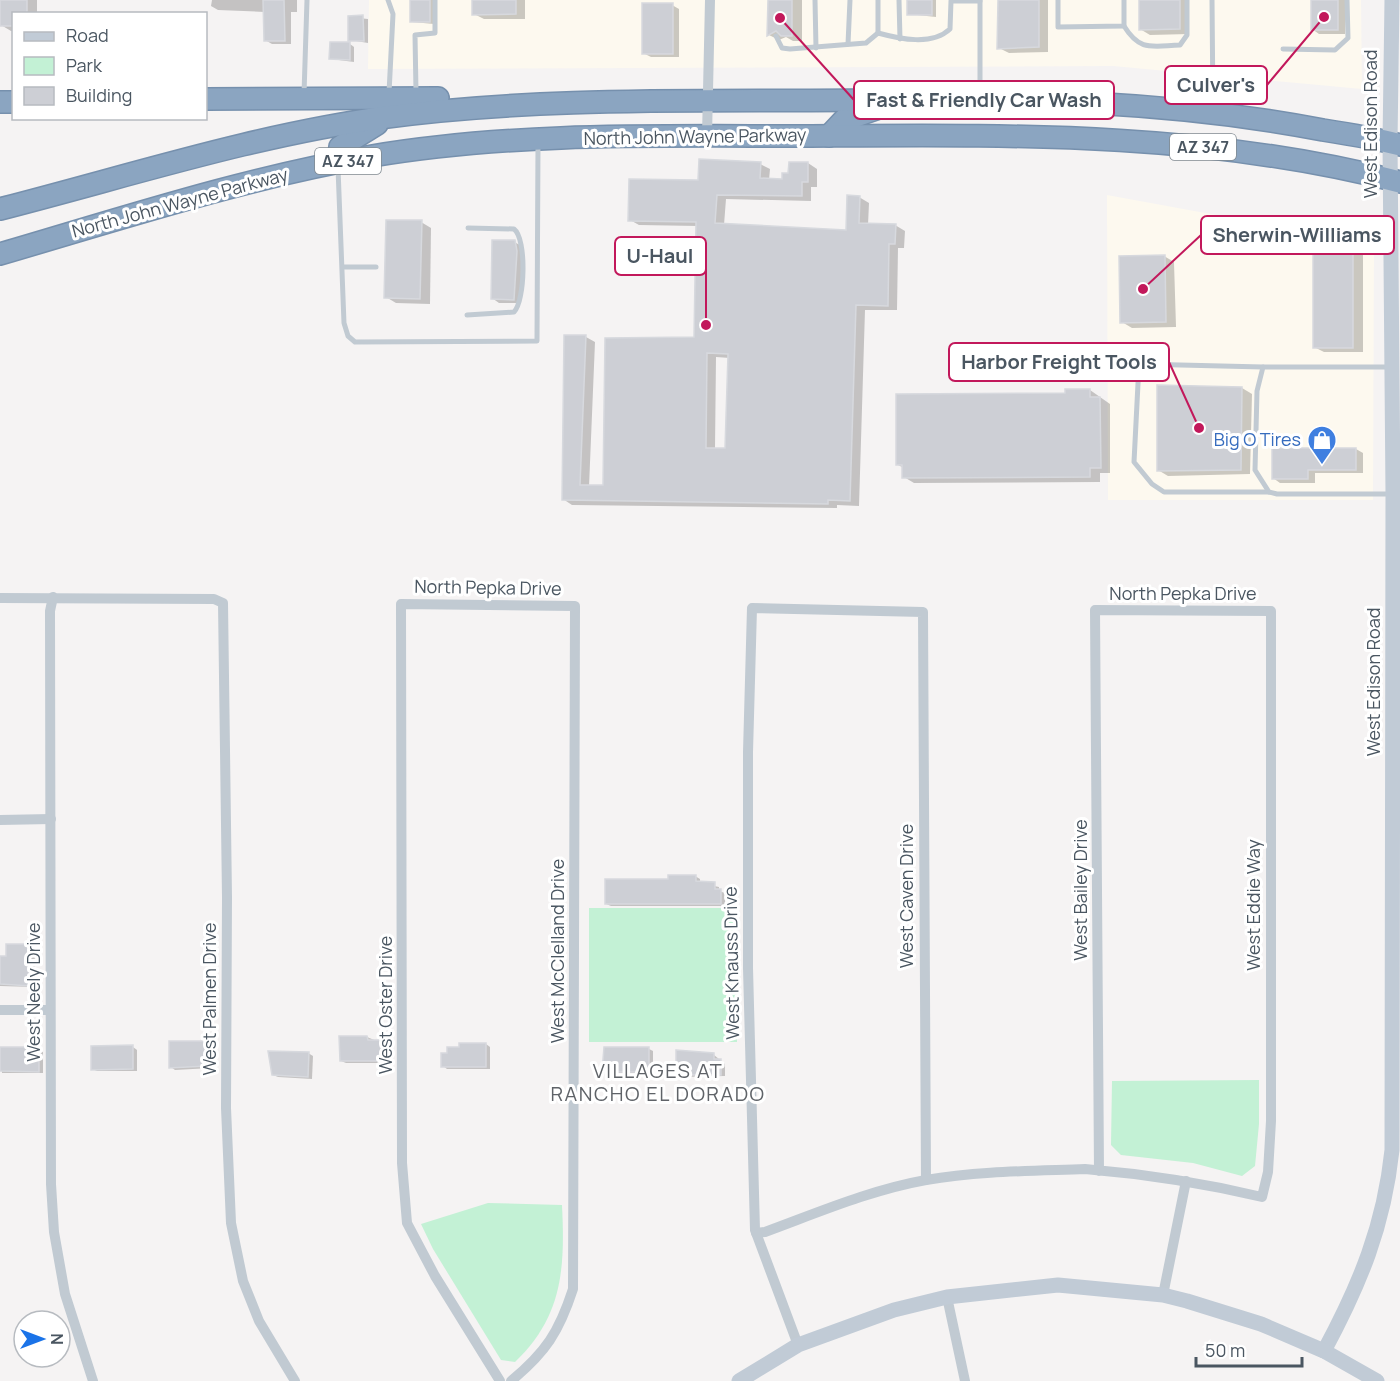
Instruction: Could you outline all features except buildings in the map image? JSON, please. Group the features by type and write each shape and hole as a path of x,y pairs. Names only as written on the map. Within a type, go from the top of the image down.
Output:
{"highway":[{"path":"338,162 340,147 348,140 388,109 417,100 561,92 591,93 623,101"},
{"path":"207,99 304,99 388,109"},
{"path":"829,136 844,120 904,100"},
{"name":"North John Wayne Parkway","path":"0,209 154,166 388,109 623,101 1067,100 1213,112 1395,144"},
{"name":"North John Wayne Parkway","path":"0,254 224,189 338,162 410,151 538,140 707,136 1056,136 1152,141 1245,152 1395,180"}],"street":[{"path":"707,136 710,0"},
{"name":"West Edison Road","path":"1324,1351 1354,1293 1373,1246 1384,1205 1392,1150 1397,1059 1397,745 1392,367 1395,144 1392,0"},
{"path":"0,598 53,597"},
{"name":"West Palmen Drive","path":"53,597 214,600 223,603 227,897 226,1108 231,1223 243,1281 259,1321 295,1381"},
{"name":"West Neely Drive","path":"53,597 50,611 49,1010 54,1232 65,1294 93,1381"},
{"name":"North Pepka Drive","path":"401,604 575,606"},
{"name":"West Oster Drive","path":"401,604 402,1163 406,1223 435,1276 500,1381"},
{"name":"West McClelland Drive","path":"511,1381 539,1358 563,1320 573,1289 575,606"},
{"name":"West Caven Drive","path":"752,608 923,612 926,1180"},
{"name":"West Knauss Drive","path":"752,608 748,752 748,968 756,1233 798,1345"},
{"name":"North Pepka Drive","path":"1095,610 1270,611"},
{"name":"West Bailey Drive","path":"1095,610 1099,1171"},
{"name":"West Eddie Way","path":"1186,1182 1262,1197 1268,1172 1271,1121 1270,611"},
{"path":"0,820 51,819"},
{"path":"0,1010 49,1010"},
{"path":"756,1233 765,1232 869,1194 926,1180 994,1173 1099,1171 1152,1175 1186,1182 1163,1295"},
{"path":"739,1381 798,1345 894,1310 947,1297 1058,1285 1163,1295 1244,1318 1324,1351 1377,1381"},
{"path":"947,1297 965,1381"}],"lane":[{"path":"304,99 307,0"},
{"path":"388,0 393,14 388,109"},
{"path":"417,100 415,35 435,33 435,0"},
{"path":"815,0 816,48"},
{"path":"848,44 849,0"},
{"path":"878,0 878,33"},
{"path":"900,0 900,39"},
{"path":"878,33 900,39 938,38 950,29 951,0 980,0 980,100"},
{"path":"1058,0 1058,27 1124,26"},
{"path":"1124,0 1124,26 1133,41 1142,45 1180,45 1187,35 1187,0"},
{"path":"1212,0 1213,112"},
{"path":"1283,49 1335,50 1348,38 1347,0"},
{"path":"776,36 782,48 816,48 866,43 878,33"},
{"path":"338,162 344,323 348,336 355,342 537,341 538,140"},
{"path":"467,315 503,315 514,312 518,308 521,302 522,258 522,240 514,229 468,228"},
{"path":"343,267 376,267"},
{"path":"1392,367 1140,364 1134,462 1152,484 1164,492 1393,494"},
{"path":"1263,367 1257,391 1255,470 1269,492"}],"shaded area":[{"path":"369,0 1361,0 1362,89 1113,66 368,69"},
{"path":"1107,195 1374,244 1373,500 1108,500"}],"green space":[{"path":"589,908 737,908 737,1042 589,1042"},
{"path":"1259,1080 1259,1124 1255,1166 1242,1176 1193,1163 1121,1155 1111,1145 1112,1081"},
{"path":"488,1203 562,1205 563,1250 558,1290 543,1327 531,1345 515,1362 501,1360 433,1249 421,1224"}],"place":[{"name":"Culver's","path":"1324,17"},
{"name":"Fast & Friendly Car Wash","path":"780,18"},
{"name":"Sherwin-Williams","path":"1143,289"},
{"name":"U-Haul","path":"706,325"},
{"name":"Harbor Freight Tools","path":"1199,428"},
{"name":"Big O Tires","path":"1322,466"}],"district":[{"name":"VILLAGES AT RANCHO EL DORADO","path":"658,1082"}]}
